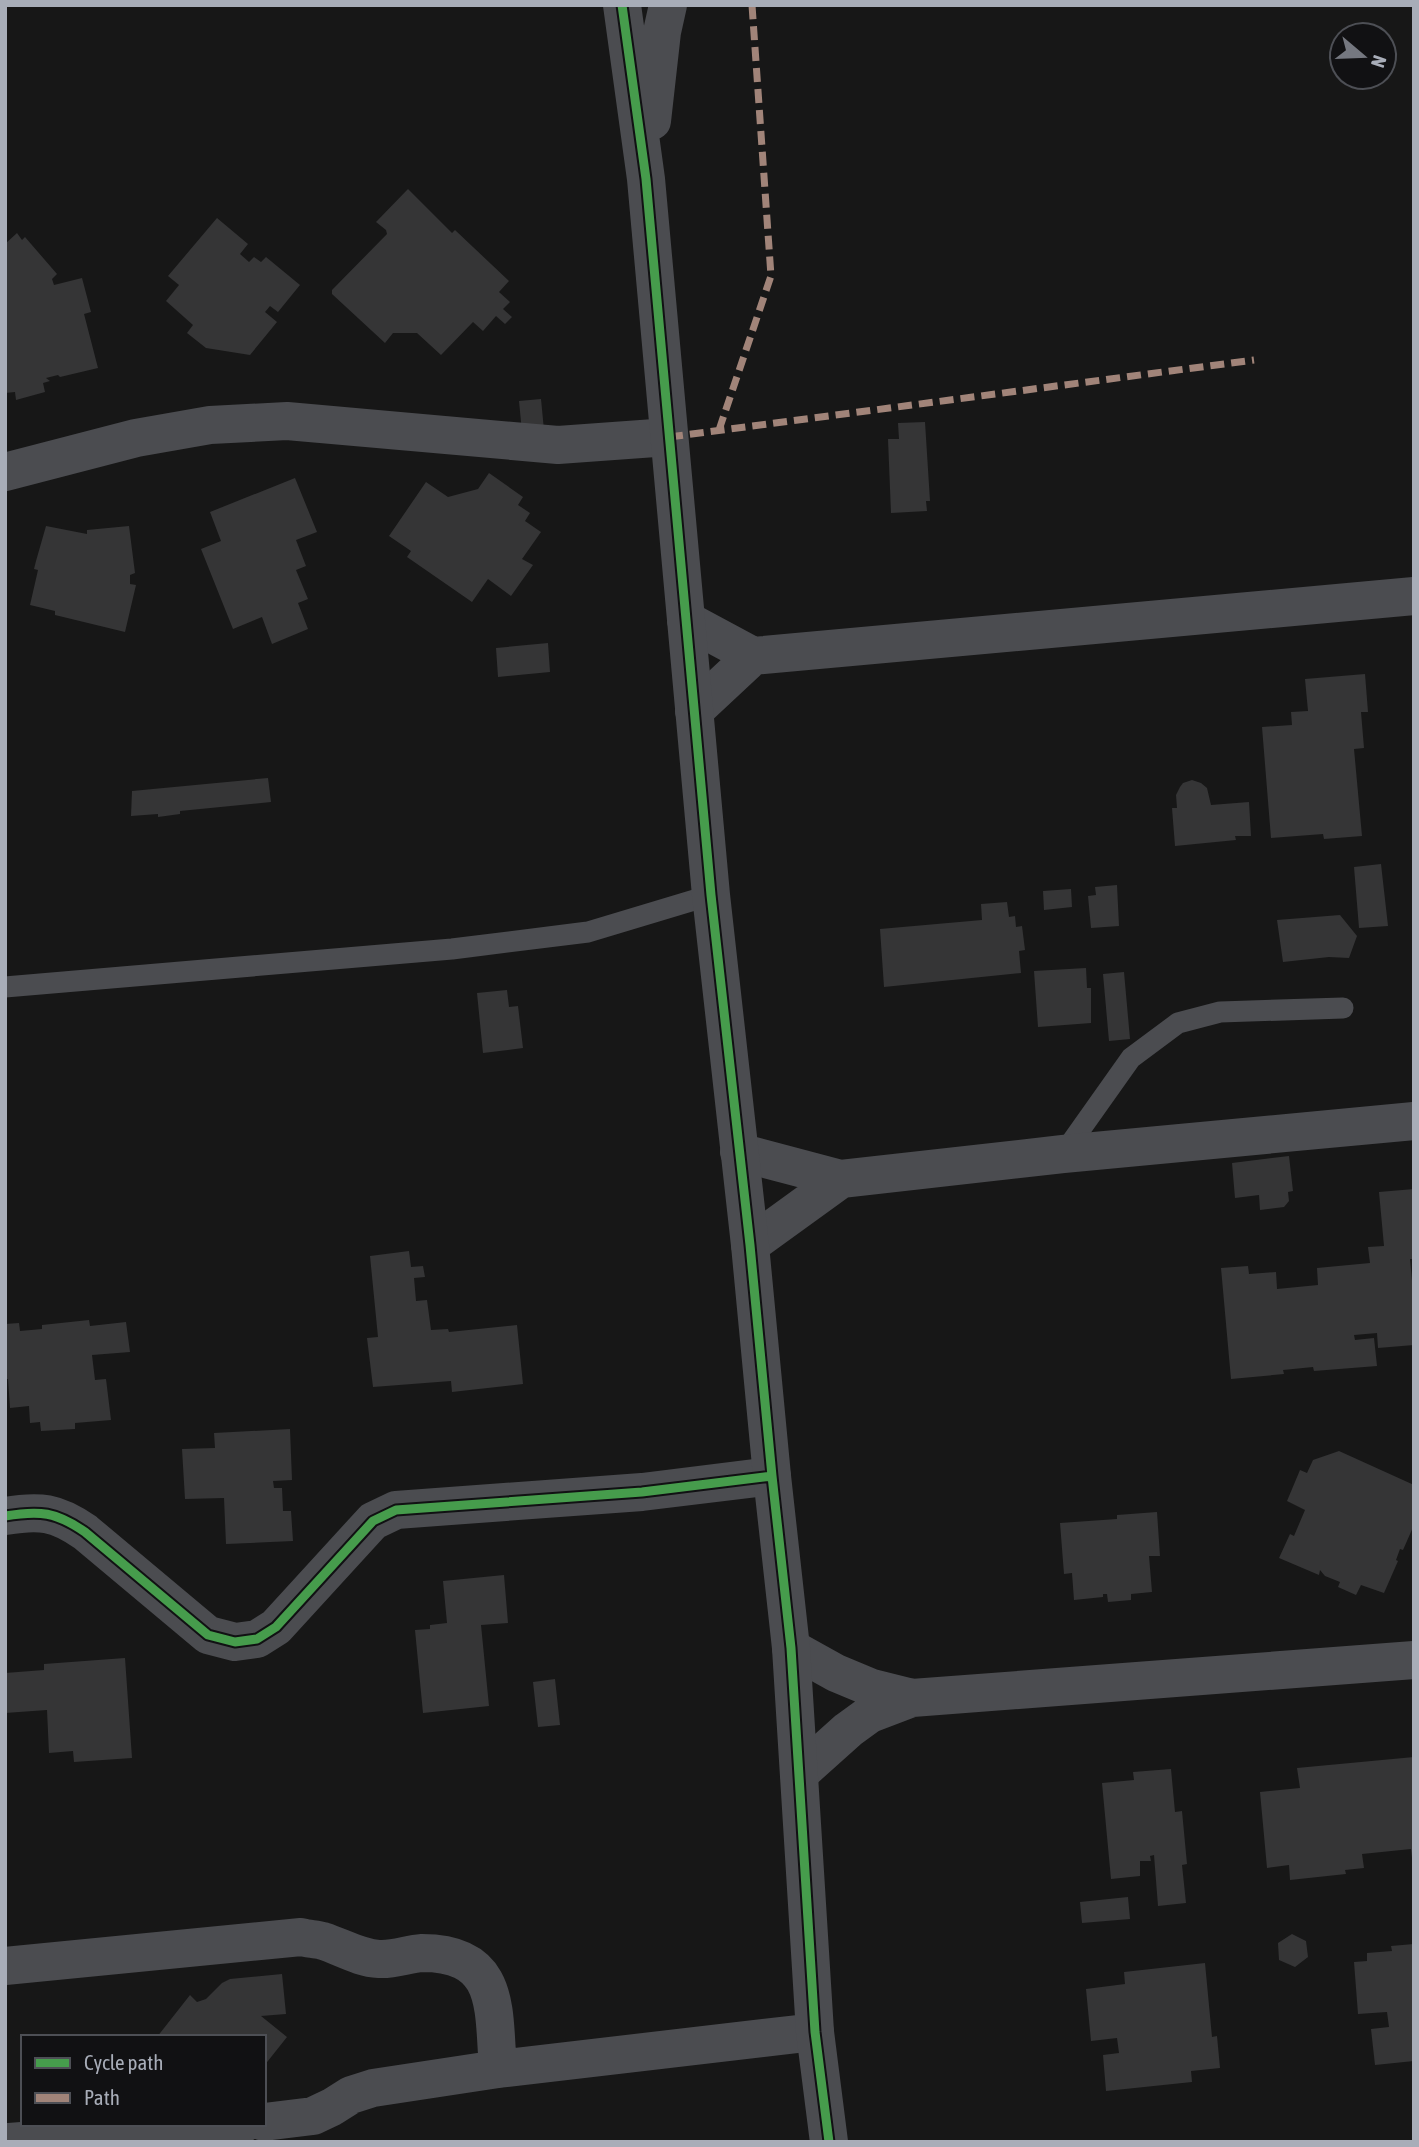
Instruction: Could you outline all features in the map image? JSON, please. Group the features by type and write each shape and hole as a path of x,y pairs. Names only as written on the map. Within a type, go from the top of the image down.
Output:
{"street":[{"path":"622,5 646,179 711,895 792,1648 815,2032 829,2142"},
{"path":"646,179 662,32 668,5"},
{"path":"5,472 136,438 223,424 287,421 558,445 669,437"},
{"path":"686,620 753,656 1414,596"},
{"path":"694,711 753,656"},
{"path":"739,1153 841,1179 1063,1154 1414,1121"},
{"path":"750,1245 841,1179"},
{"path":"5,1516 44,1512 66,1519 208,1635 235,1642 257,1639 276,1628 373,1521 396,1510 642,1492 772,1476"},
{"path":"792,1648 836,1673 872,1688 912,1698"},
{"path":"799,1774 870,1714 912,1698 1414,1660"},
{"path":"5,1966 301,1937 380,1959 423,1953 450,1957 469,1963 481,1973 492,1992 498,2069"},
{"path":"266,2122 313,2116 351,2095 373,2088 498,2069 815,2032"},
{"path":"9,2142 217,2126"}],"lane":[{"path":"5,987 452,949 589,932 711,895"},
{"path":"1063,1154 1131,1058 1178,1023 1220,1012 1343,1008"}],"building":[{"path":"408,189 452,233 455,230 509,281 499,292 510,302 503,309 512,317 505,324 496,316 483,331 473,322 441,355 417,333 393,333 385,343 332,294 332,290 387,234 376,222"},
{"path":"217,218 248,244 240,254 249,262 254,257 261,262 266,257 300,285 278,312 270,306 265,312 277,322 250,355 206,348 187,333 193,325 166,301 179,285 168,276"},
{"path":"17,233 22,240 25,237 57,274 52,279 54,285 82,278 91,312 84,314 98,368 46,378 50,381 43,383 45,392 16,400 15,392 5,393 5,244"},
{"path":"541,399 544,430 522,432 519,401"},
{"path":"925,422 930,501 926,501 927,511 891,513 888,439 899,439 898,423"},
{"path":"489,473 523,497 518,505 530,513 525,521 541,532 522,559 533,565 511,596 488,579 472,602 407,557 411,551 389,536 426,482 448,497 478,489"},
{"path":"295,478 317,532 296,540 306,566 296,570 308,599 298,603 308,629 272,644 262,617 233,629 201,549 221,541 210,512"},
{"path":"46,526 87,534 87,530 129,526 135,573 130,575 130,584 136,585 125,632 55,615 55,611 30,605 38,570 34,569"},
{"path":"548,643 550,672 498,677 496,648"},
{"path":"1365,674 1368,712 1361,712 1364,748 1354,749 1362,836 1324,839 1323,834 1271,838 1262,727 1292,725 1291,712 1308,711 1305,679"},
{"path":"268,778 271,802 180,811 180,814 158,817 158,814 131,816 132,791"},
{"path":"1192,780 1207,788 1211,805 1249,802 1251,836 1175,846 1172,808 1177,808 1176,795 1180,787"},
{"path":"1381,864 1388,926 1359,928 1354,867"},
{"path":"1117,885 1119,926 1091,928 1088,896 1096,895 1095,887"},
{"path":"1071,889 1072,907 1044,910 1043,891"},
{"path":"1007,902 1009,917 1015,916 1016,927 1022,926 1025,950 1019,951 1021,973 884,987 880,929 982,920 981,904"},
{"path":"1340,915 1357,936 1349,958 1329,957 1283,962 1277,920"},
{"path":"1086,968 1087,988 1091,988 1091,1023 1038,1027 1034,971"},
{"path":"1124,972 1130,1039 1109,1041 1103,974"},
{"path":"507,990 509,1007 518,1006 523,1048 483,1053 477,993"},
{"path":"1289,1156 1293,1191 1288,1192 1289,1201 1284,1207 1260,1210 1259,1195 1235,1198 1232,1163"},
{"path":"1414,1189 1414,1259 1410,1259 1414,1345 1378,1348 1377,1333 1354,1335 1355,1340 1374,1338 1377,1366 1314,1371 1313,1367 1283,1370 1284,1374 1231,1379 1221,1268 1248,1266 1249,1274 1276,1272 1277,1289 1318,1285 1317,1268 1370,1263 1368,1247 1384,1246 1379,1192"},
{"path":"409,1251 411,1267 423,1266 425,1277 414,1278 416,1301 427,1300 431,1330 448,1329 449,1332 517,1325 523,1384 452,1392 451,1381 373,1387 367,1338 378,1337 370,1256"},
{"path":"89,1320 90,1326 126,1322 130,1352 92,1355 95,1380 106,1379 111,1420 75,1423 75,1429 41,1431 40,1422 30,1423 29,1406 10,1408 8,1379 5,1379 5,1324 19,1323 20,1331 42,1329 42,1325"},
{"path":"290,1429 292,1480 273,1481 274,1488 282,1488 283,1511 291,1511 293,1541 226,1544 224,1498 185,1499 182,1449 215,1448 214,1433"},
{"path":"1339,1451 1414,1485 1414,1525 1403,1550 1400,1549 1396,1560 1398,1561 1384,1593 1361,1585 1356,1595 1338,1587 1340,1582 1325,1576 1320,1570 1319,1575 1279,1558 1290,1534 1294,1536 1305,1510 1287,1501 1300,1470 1307,1473 1313,1460"},
{"path":"1157,1512 1160,1556 1149,1556 1152,1592 1131,1594 1131,1600 1108,1602 1107,1594 1103,1594 1103,1597 1074,1600 1072,1573 1064,1574 1060,1523 1117,1519 1117,1515"},
{"path":"504,1575 508,1623 481,1625 489,1706 423,1713 415,1630 430,1629 430,1625 447,1623 443,1581"},
{"path":"125,1658 132,1758 74,1762 73,1751 49,1753 47,1710 5,1713 5,1673 44,1670 44,1664"},
{"path":"555,1679 560,1725 538,1727 533,1682"},
{"path":"1414,1757 1414,1858 1411,1849 1362,1854 1364,1868 1345,1870 1346,1874 1290,1880 1289,1865 1267,1868 1260,1792 1300,1788 1297,1768"},
{"path":"1171,1769 1175,1812 1182,1811 1187,1864 1182,1865 1186,1903 1158,1906 1154,1855 1150,1856 1151,1861 1140,1861 1140,1876 1111,1879 1102,1783 1134,1780 1133,1772"},
{"path":"1128,1897 1130,1919 1082,1923 1080,1902"},
{"path":"1292,1934 1306,1941 1308,1957 1295,1967 1279,1960 1278,1943"},
{"path":"1414,1944 1414,2061 1375,2065 1371,2029 1389,2027 1387,2012 1358,2014 1354,1962 1367,1961 1367,1953 1392,1951 1391,1946"},
{"path":"1205,1963 1212,2037 1217,2036 1220,2068 1191,2071 1192,2082 1106,2091 1103,2055 1119,2053 1117,2038 1091,2041 1086,1989 1125,1984 1124,1972"},
{"path":"282,1974 286,2014 261,2016 287,2037 266,2063 266,2035 159,2035 190,1995 197,2002 206,1999 230,1979"}],"marked path":[{"path":"719,430 771,276 752,5"},
{"path":"669,437 1254,360"}],"cycle path":[{"path":"622,5 646,179 711,895 791,1648 815,2032 829,2142"},
{"path":"5,1516 47,1514 75,1525 208,1635 235,1642 257,1639 276,1627 373,1521 396,1510 642,1492 772,1476"}]}
